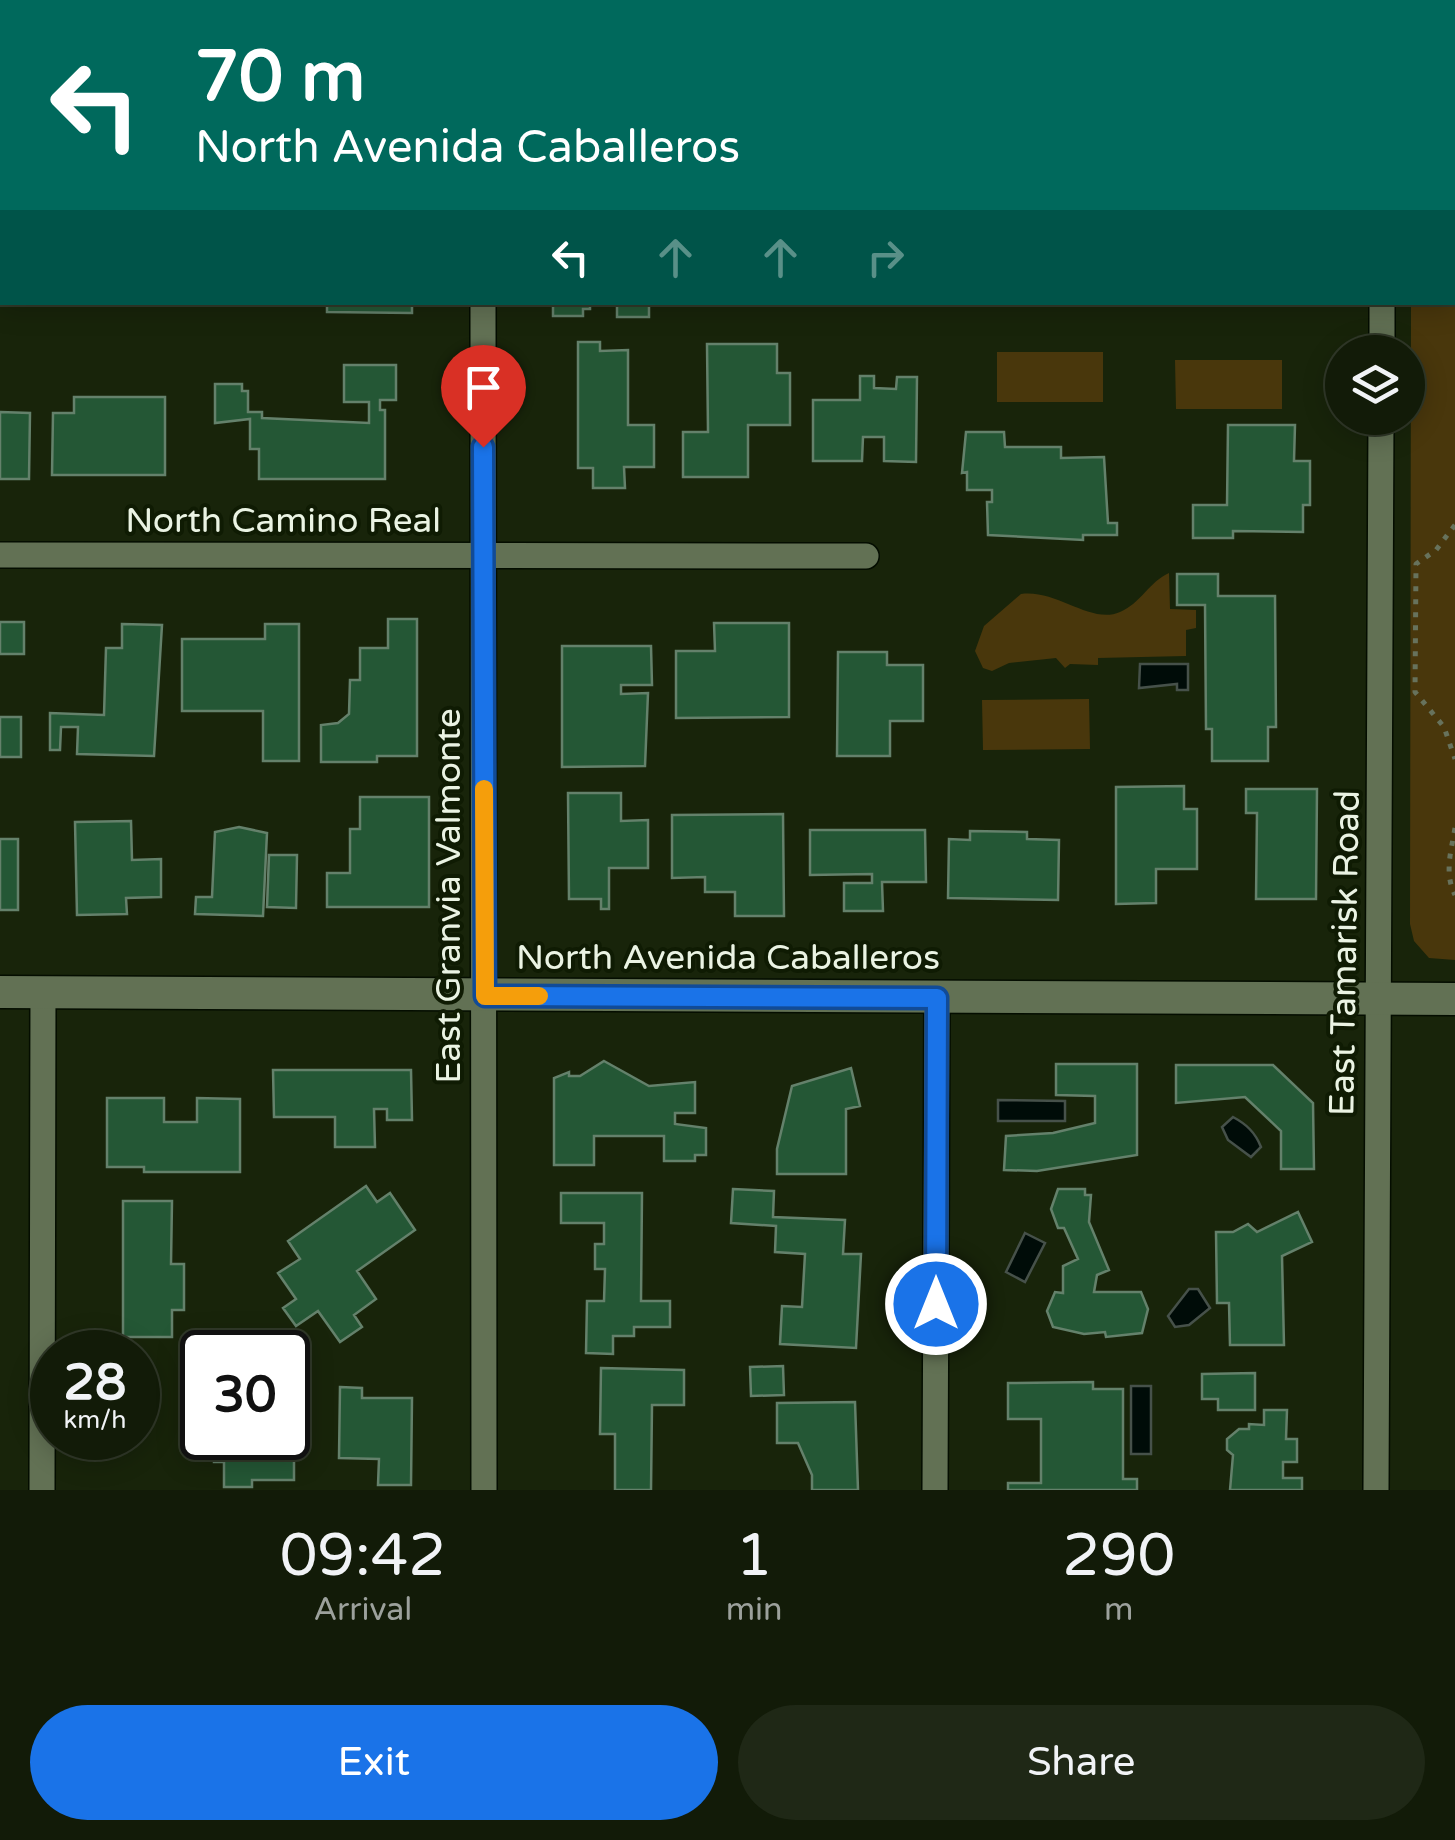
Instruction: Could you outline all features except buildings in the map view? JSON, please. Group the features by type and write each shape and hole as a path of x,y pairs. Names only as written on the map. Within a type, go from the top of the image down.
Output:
{"street":[{"name":"East Granvia Valmonte","path":"483,305 484,1490"},
{"path":"1382,305 1382,335"},
{"name":"East Tamarisk Road","path":"1376,1490 1382,435"},
{"name":"North Camino Real","path":"0,555 866,556"},
{"name":"North Avenida Caballeros","path":"0,992 1455,998"},
{"path":"42,1490 43,992"},
{"path":"935,1490 937,998"}],"path":[{"path":"1455,525 1436,550 1416,564 1415,673 1415,692 1444,727 1455,759"},
{"path":"1455,828 1448,863 1448,882 1455,895"}],"shaded area":[{"path":"1411,305 1455,305 1455,960 1429,958 1414,941 1410,924 1411,435 1425,435 1425,335 1411,335"},
{"path":"997,352 1103,352 1103,402 997,402"},
{"path":"1175,360 1282,360 1282,409 1176,409"},
{"path":"1169,573 1170,609 1196,610 1196,628 1186,630 1186,656 1098,658 1098,665 1070,664 1065,668 1056,658 1009,663 992,671 983,668 975,651 984,626 1021,594 1048,597 1109,615 1127,608"},
{"path":"1140,664 1188,664 1188,690 1177,690 1177,684 1139,688"},
{"path":"1089,699 1090,749 983,750 982,700"},
{"path":"998,1100 1065,1101 1065,1121 998,1121"},
{"path":"1233,1117 1250,1129 1261,1147 1251,1157 1228,1140 1222,1127"},
{"path":"1025,1233 1045,1243 1025,1282 1006,1272"},
{"path":"1189,1289 1198,1289 1210,1308 1189,1325 1175,1327 1168,1316"},
{"path":"1131,1386 1151,1386 1151,1454 1131,1454"}],"slow traffic":[{"path":"484,789 485,996 539,996"}],"route":[{"path":"483,447 485,996 937,998 936,1304"}]}
